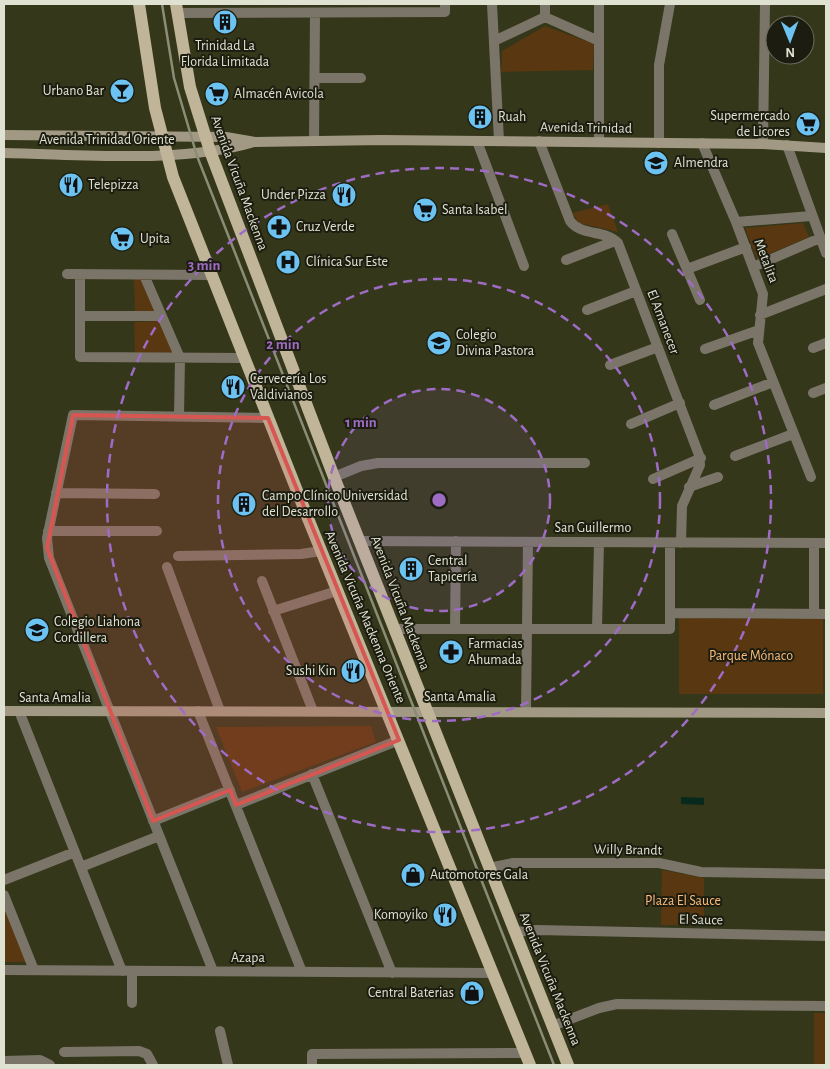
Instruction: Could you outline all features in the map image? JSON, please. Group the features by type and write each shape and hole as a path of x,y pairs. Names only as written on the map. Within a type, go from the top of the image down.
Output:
{"main road":[{"name":"Avenida Vicuña Mackenna Oriente","path":"139,4 161,137 166,155 321,551 388,711 530,1065"},
{"name":"Avenida Vicuña Mackenna","path":"177,9 190,87 204,137 334,477 568,1065"},
{"name":"Avenida Trinidad Oriente","path":"4,136 204,137"},
{"name":"Avenida Trinidad","path":"204,137 235,137 255,142"},
{"name":"Avenida Trinidad","path":"210,151 255,142 314,141 702,143 826,148"},
{"name":"Avenida Trinidad Oriente","path":"4,154 166,155 210,151"},
{"name":"Santa Amalia","path":"4,711 826,713"}],"street":[{"path":"177,9 310,10 411,8 445,12 445,4"},
{"path":"492,4 498,141"},
{"path":"545,4 545,16"},
{"path":"599,4 599,142"},
{"path":"658,143 659,70 670,4"},
{"path":"763,144 766,4"},
{"path":"310,10 314,78 314,141"},
{"path":"494,41 545,16"},
{"path":"545,16 599,41"},
{"path":"314,78 361,78"},
{"path":"477,141 524,266"},
{"path":"539,142 570,221 581,230 615,240"},
{"name":"Metalita","path":"702,143 736,222 763,294 758,343 810,477"},
{"path":"787,145 811,216 826,253"},
{"path":"736,222 811,216"},
{"path":"672,234 700,300"},
{"path":"753,267 820,238"},
{"path":"566,260 615,240"},
{"name":"El Amanecer","path":"615,240 700,458"},
{"path":"687,269 746,247"},
{"path":"67,274 212,275"},
{"path":"80,274 80,357 244,358"},
{"path":"144,275 180,358 179,416"},
{"path":"760,315 826,289"},
{"path":"587,310 636,291"},
{"path":"80,316 162,316"},
{"path":"705,349 759,330"},
{"path":"813,348 826,343"},
{"path":"610,365 658,347"},
{"path":"714,405 773,382"},
{"path":"813,393 826,388"},
{"path":"631,424 680,403"},
{"path":"213,972 49,558 48,532 74,415 268,418"},
{"path":"735,456 794,434"},
{"path":"653,478 700,458 700,465 682,506 681,543"},
{"path":"334,477 361,466 378,463 585,463"},
{"path":"689,487 718,476"},
{"path":"56,493 155,494"},
{"path":"48,532 158,531"},
{"name":"San Guillermo","path":"360,541 826,544"},
{"path":"455,629 456,541"},
{"path":"526,711 528,542"},
{"path":"597,629 598,542"},
{"path":"394,629 670,629 670,542"},
{"path":"814,543 814,614"},
{"path":"178,556 301,554 321,551"},
{"path":"167,567 220,711"},
{"path":"262,581 313,711"},
{"path":"274,611 337,591"},
{"path":"670,613 826,614"},
{"path":"19,711 81,867 127,971 132,1002"},
{"path":"198,711 302,972"},
{"path":"236,805 399,740"},
{"path":"312,774 392,973"},
{"path":"153,821 230,790"},
{"path":"81,867 159,836"},
{"path":"4,880 75,852"},
{"name":"Willy Brandt","path":"489,868 513,864 659,863 701,872 826,874"},
{"path":"4,895 34,970"},
{"name":"El Sauce","path":"514,932 537,930 826,936"},
{"name":"Azapa","path":"4,970 493,973"},
{"path":"552,1026 599,1008 617,1004 826,1006"},
{"path":"220,1031 228,1065"},
{"path":"64,1052 139,1051 147,1054 153,1065"},
{"path":"312,1065 312,1054 525,1053"},
{"path":"4,1061 40,1060 50,1065"}],"highlighted area":[{"path":"73,415 268,418 399,740 236,805 230,790 153,821 47,548"}],"green space":[{"path":"545,26 594,44 593,70 501,72 502,51"},
{"path":"608,204 618,232 579,223 572,213"},
{"path":"803,223 809,237 757,259 745,228"},
{"path":"134,279 147,279 160,312 135,313"},
{"path":"163,321 176,353 135,354 134,322"},
{"name":"Parque Mónaco","path":"679,618 823,619 823,694 679,694"},
{"path":"371,726 376,742 242,792 216,727"},
{"name":"Plaza El Sauce","path":"662,870 704,878 704,925 661,925"},
{"path":"4,908 27,962 4,962"},
{"path":"814,1013 826,1013 826,1065 814,1065"}],"shaded area":[{"path":"681,797 704,798 704,805 681,804"}],"railway":[{"path":"162,4 174,78 197,156 554,1065"}],"place":[{"name":"Trinidad La Florida Limitada","path":"225,22"},
{"name":"Urbano Bar","path":"122,91"},
{"name":"Almacén Avicola","path":"217,94"},
{"name":"Ruah","path":"480,117"},
{"name":"Supermercado de Licores","path":"808,124"},
{"name":"Almendra","path":"656,163"},
{"name":"Telepizza","path":"71,185"},
{"name":"Under Pizza","path":"344,195"},
{"name":"Santa Isabel","path":"425,210"},
{"name":"Cruz Verde","path":"279,227"},
{"name":"Upita","path":"122,239"},
{"name":"Clínica Sur Este","path":"288,262"},
{"name":"Colegio Divina Pastora","path":"439,343"},
{"name":"Cervecería Los Valdivianos","path":"233,387"},
{"name":"Campo Clínico Universidad del Desarrollo","path":"244,504"},
{"name":"Central Tapicería","path":"411,569"},
{"name":"Colegio Liahona Cordillera","path":"37,630"},
{"name":"Farmacias Ahumada","path":"451,652"},
{"name":"Sushi Kin","path":"353,671"},
{"name":"Automotores Gala","path":"413,875"},
{"name":"Komoyiko","path":"445,915"},
{"name":"Central Baterias","path":"472,993"}]}
